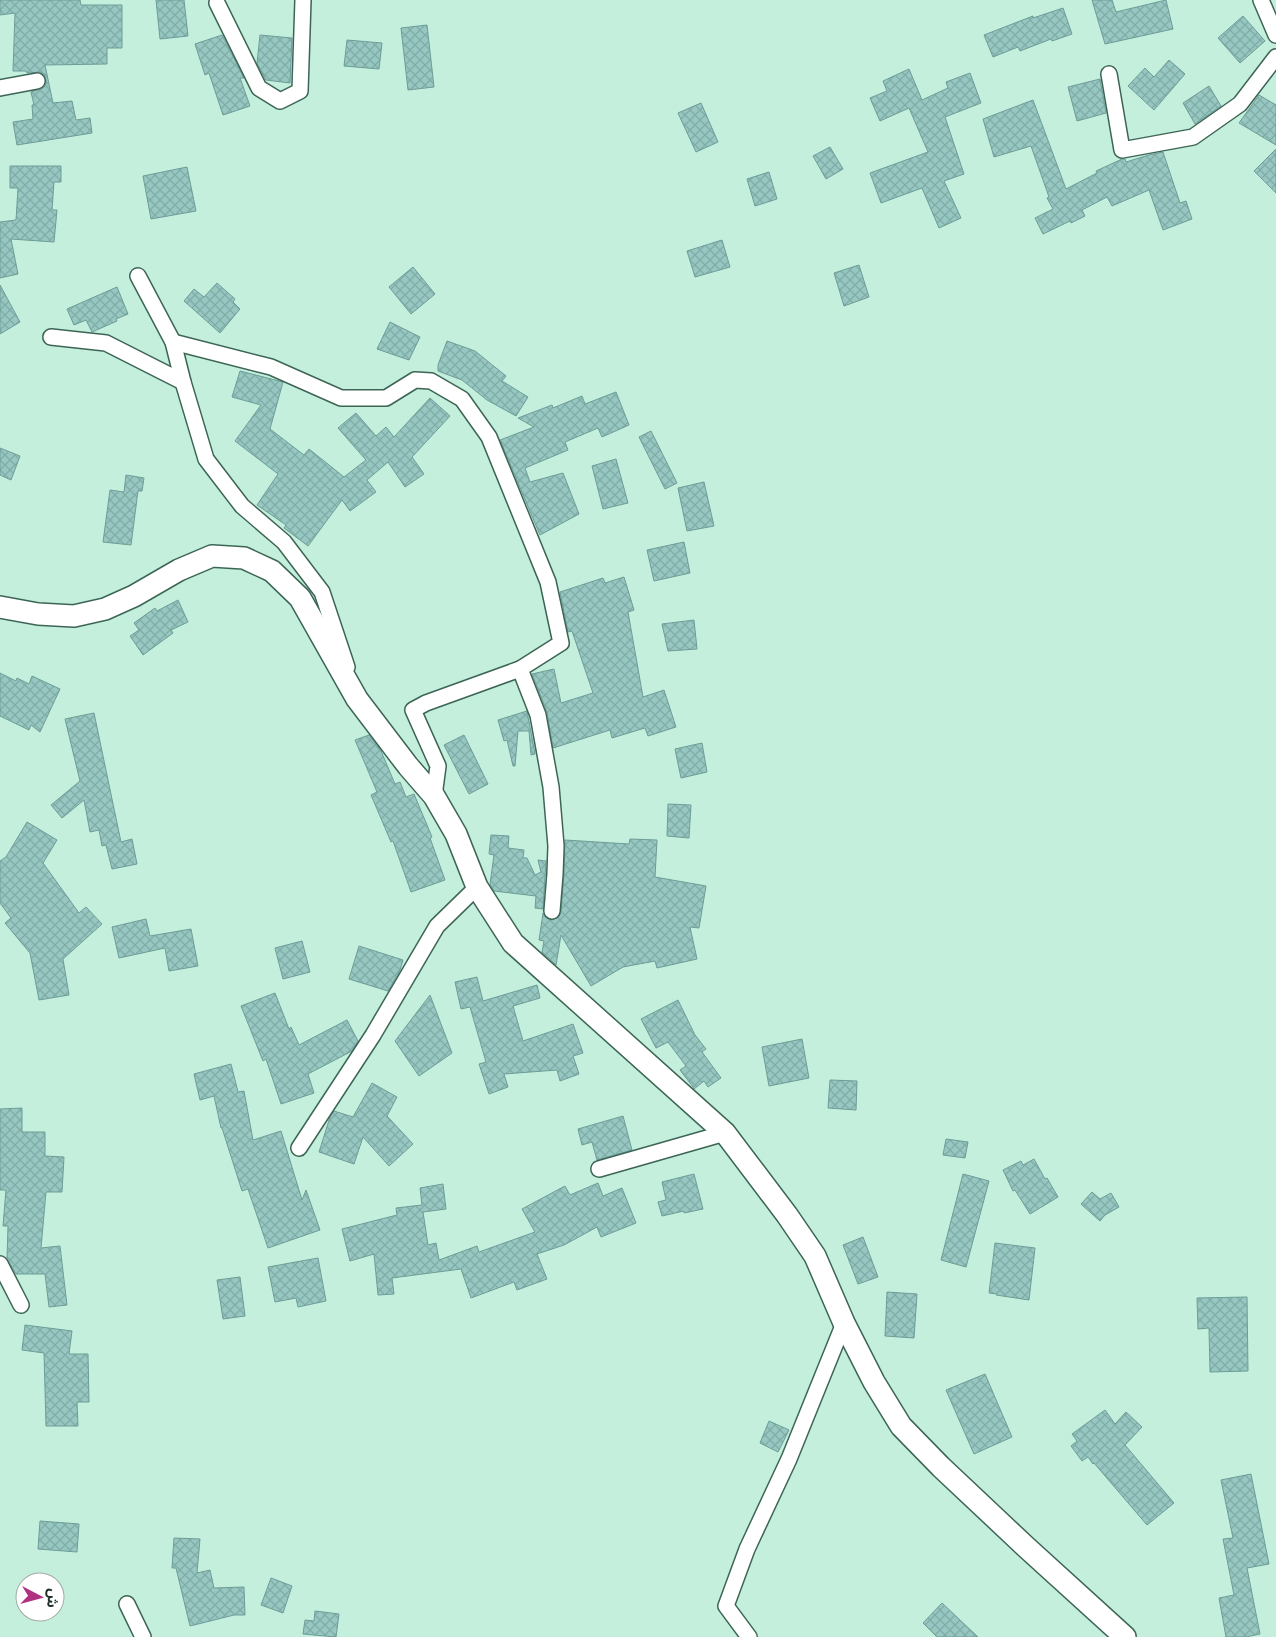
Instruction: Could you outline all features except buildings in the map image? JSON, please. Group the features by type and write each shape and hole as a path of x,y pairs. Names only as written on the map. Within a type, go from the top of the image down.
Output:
{"main road":[{"path":"0,607 38,614 74,616 105,609 134,596 179,570 212,556 244,558 272,571 300,598 358,699 408,766 434,796 456,834 477,887 513,943 725,1133 788,1215 815,1256 844,1323 874,1382 901,1426 1012,1534 1125,1637"}],"street":[{"path":"217,3 259,88 280,101 300,91 303,0"},
{"path":"1260,0 1276,35"},
{"path":"1109,74 1122,150 1193,136 1240,104 1276,57"},
{"path":"0,88 37,81"},
{"path":"138,276 173,342 206,459 242,506 284,542 322,592 358,699"},
{"path":"52,337 106,343 183,382"},
{"path":"173,342 271,367 341,398 386,398 415,380 431,381 462,399 489,438 548,582 561,643 520,669 426,703 413,710 438,766 434,796"},
{"path":"520,669 538,715 551,787 556,846 552,911"},
{"path":"299,1148 372,1035 436,926 477,887"},
{"path":"599,1169 725,1133"},
{"path":"0,1264 21,1305"},
{"path":"748,1637 726,1606 746,1549 789,1459 844,1323"},
{"path":"128,1604 143,1637"}]}
